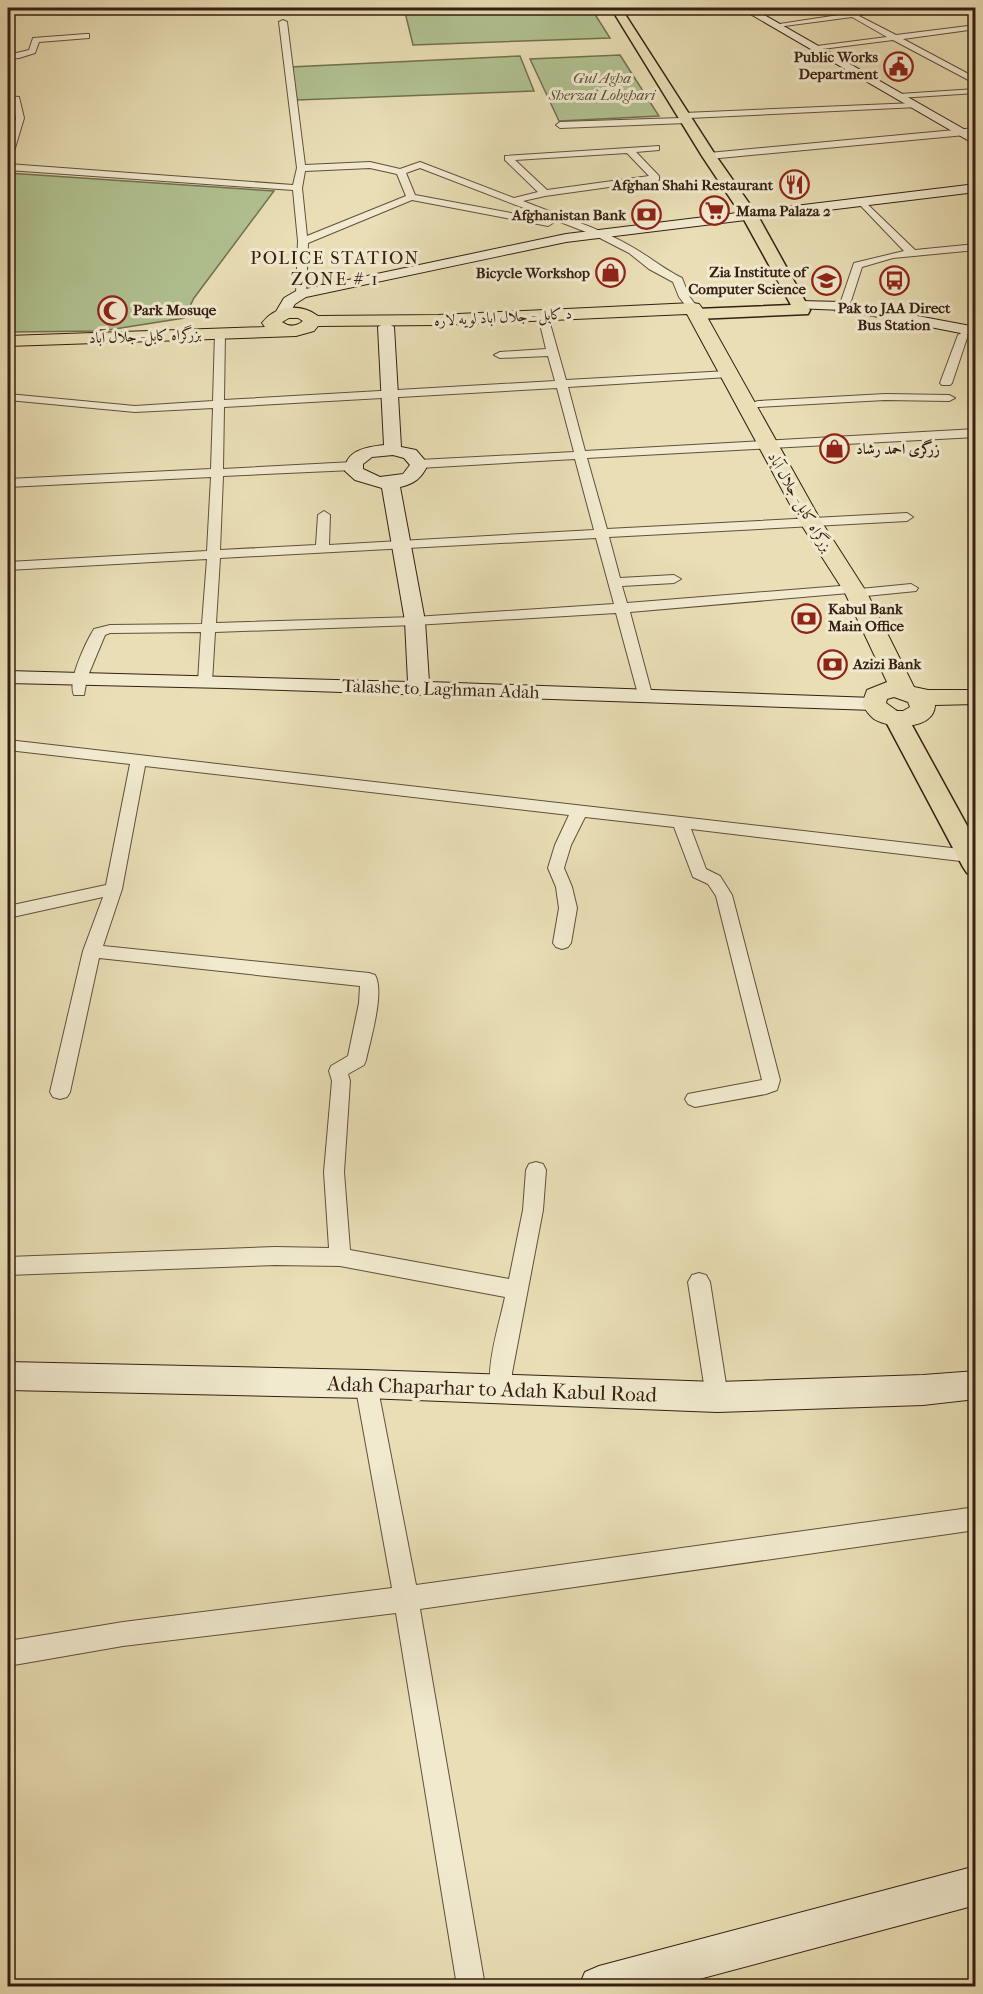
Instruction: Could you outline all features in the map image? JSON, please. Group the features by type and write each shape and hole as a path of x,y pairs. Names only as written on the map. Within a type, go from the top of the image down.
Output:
{"highway":[{"name":"د کابل - جلال اباد لویه لاره","path":"310,318 417,321 688,308"},
{"name":"بزرگراه کابل- جلال آباد","path":"8,335 283,325 386,327 544,320 688,308 760,446 804,521 850,590 900,698"},
{"path":"283,325 308,327 310,318"},
{"name":"بزرگراه کابل- جلال آباد","path":"8,341 220,333 283,325"},
{"name":"بزرگراه کابل- جلال آباد","path":"722,374 746,407 760,446"},
{"path":"900,698 975,697"},
{"path":"900,698 975,710"},
{"path":"896,718 911,717 900,698"}],"main road":[{"path":"616,8 708,156 750,216 800,308"},
{"path":"745,8 975,141"},
{"path":"283,325 283,308 289,301 301,294 597,233 975,188"},
{"path":"310,318 309,300 316,291"},
{"path":"688,308 842,308 971,334"},
{"path":"386,327 393,450"},
{"path":"393,450 410,454 419,464 418,470 412,476 390,482 368,480 354,471 353,466 364,454 393,450"},
{"path":"390,482 415,621 418,687"},
{"name":"Talashe to Laghman Adah","path":"8,677 80,685 205,682 418,687 646,698 900,698"},
{"path":"896,718 972,862"},
{"name":"Adah Chaparhar to Adah Kabul Road","path":"8,1376 366,1384 717,1396 923,1390 975,1385"},
{"path":"599,1986 975,1885"}],"street":[{"path":"840,8 975,82"},
{"path":"777,25 854,15 874,8"},
{"path":"804,11 819,19"},
{"path":"283,22 301,168 297,188 303,241 301,294"},
{"path":"817,48 975,27"},
{"path":"961,28 975,34"},
{"path":"8,57 32,51 36,40 86,36"},
{"path":"899,96 975,91"},
{"path":"8,98 16,99 20,118 8,158"},
{"path":"560,125 915,105"},
{"path":"708,156 975,131"},
{"path":"545,193 508,158 656,148"},
{"path":"512,201 545,193 656,178 628,149"},
{"path":"301,168 370,165 400,171 420,165 597,233 632,251 653,267 678,280 688,308"},
{"path":"8,167 297,188"},
{"path":"400,171 411,197"},
{"path":"303,241 411,197 597,233"},
{"path":"862,202 912,253"},
{"path":"842,308 858,265 892,255 975,247"},
{"path":"544,320 646,698"},
{"path":"205,682 217,473 220,333"},
{"path":"946,383 971,334"},
{"path":"500,356 552,352"},
{"path":"8,397 135,409 722,374"},
{"path":"746,407 758,404 874,397 949,398"},
{"path":"419,464 975,433"},
{"path":"8,483 353,466"},
{"path":"322,550 324,515"},
{"path":"8,566 907,517"},
{"path":"615,582 674,579"},
{"path":"80,685 99,632 110,629 415,621 850,590 911,588"},
{"path":"8,746 681,824 972,862"},
{"path":"60,1092 92,951 114,889 138,762"},
{"path":"562,944 568,908 564,887 556,868 563,845 579,812"},
{"path":"681,824 699,873 714,880 724,895 771,1080 770,1085 766,1088 695,1099"},
{"path":"8,912 114,889"},
{"path":"92,951 369,980 368,1003 357,1060 338,1071 341,1081 334,1172 340,1257"},
{"path":"501,1389 501,1373 532,1210 536,1170"},
{"path":"8,1266 275,1256 340,1257 516,1290"},
{"path":"699,1282 717,1396"},
{"path":"366,1384 406,1599 471,1986"},
{"path":"8,1654 123,1634 406,1599 975,1518"}],"green space":[{"path":"404,8 591,8 610,38 413,45"},
{"name":"Gul Agha Sherzai Lobghari","path":"620,55 659,116 559,121 530,59"},
{"path":"520,56 534,91 297,100 290,67"},
{"path":"8,173 274,191 194,298 184,318 102,331 8,332"}],"place":[{"name":"Public Works Department","path":"899,66"},
{"name":"Afghan Shahi Restaurant","path":"794,185"},
{"name":"Mama Palaza 2","path":"715,211"},
{"name":"Afghanistan Bank","path":"647,215"},
{"name":"Bicycle Workshop","path":"611,273"},
{"name":"Zia Institute of Computer Science","path":"827,281"},
{"name":"Pak to JAA Direct Bus Station","path":"894,281"},
{"name":"Park Mosuqe","path":"112,310"},
{"name":"زرگری احمد رشاد","path":"835,449"},
{"name":"Kabul Bank Main Office","path":"807,618"},
{"name":"Azizi Bank","path":"832,664"}],"district":[{"name":"POLICE STATION ZONE # 1","path":"335,268"}]}
